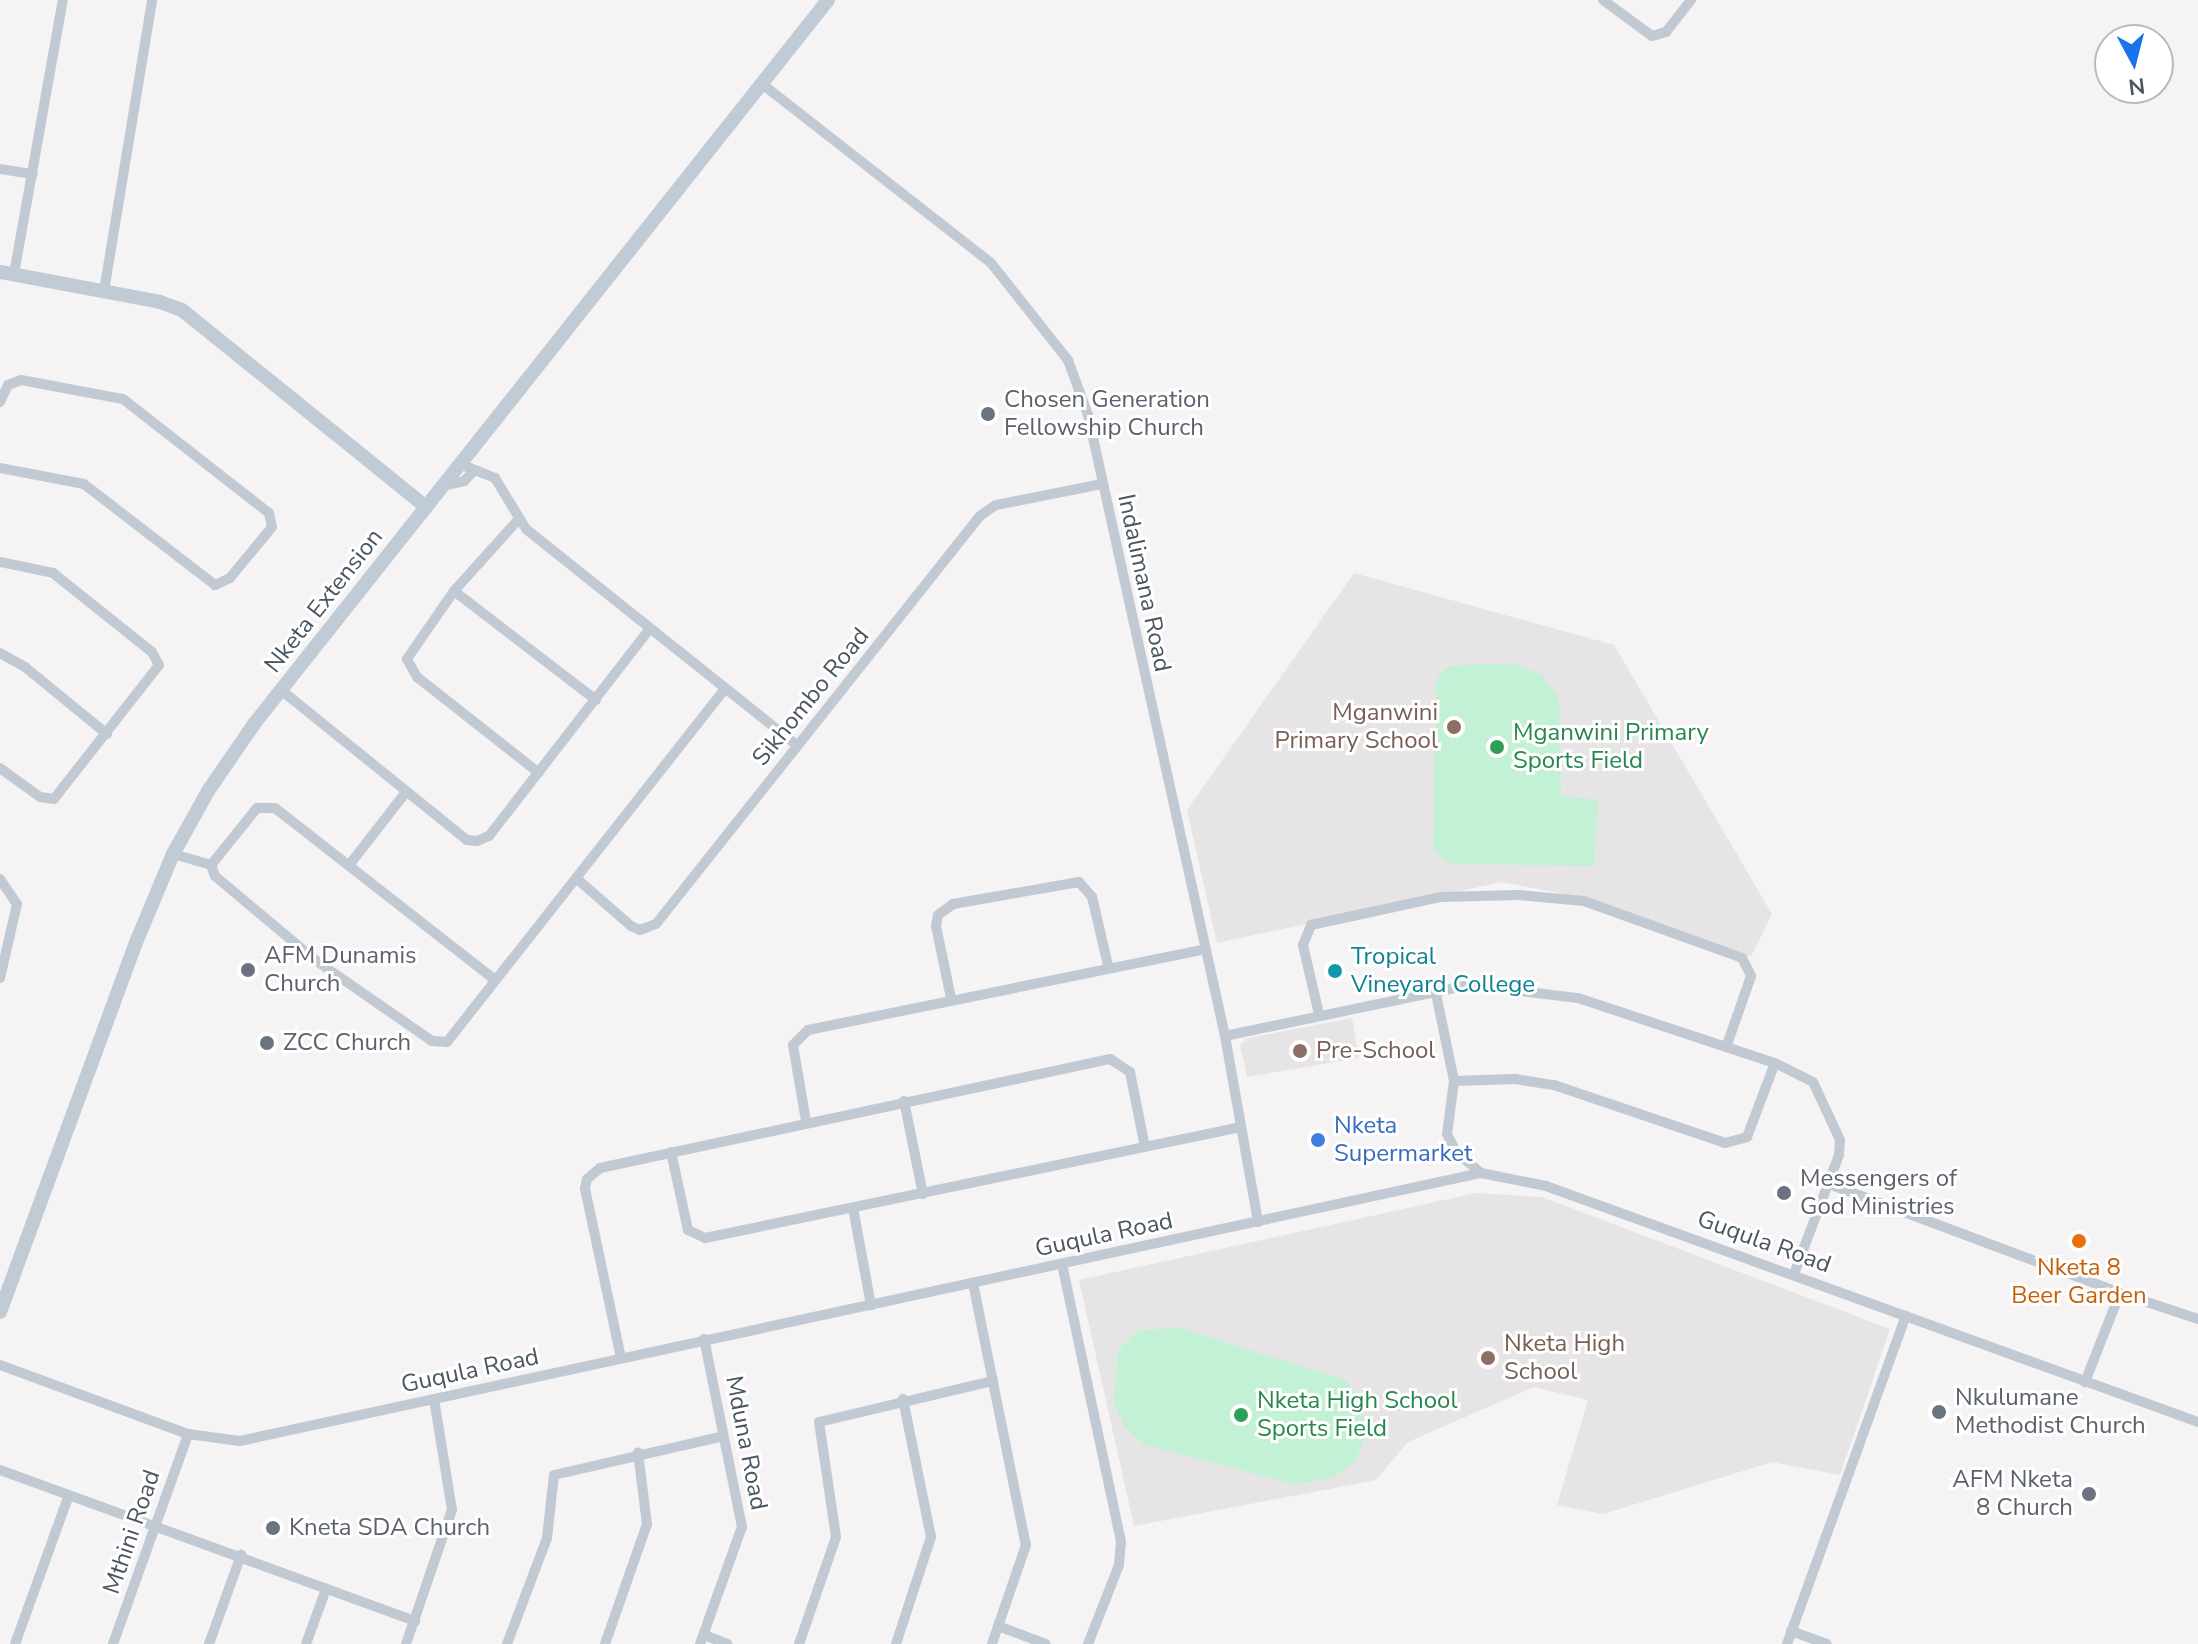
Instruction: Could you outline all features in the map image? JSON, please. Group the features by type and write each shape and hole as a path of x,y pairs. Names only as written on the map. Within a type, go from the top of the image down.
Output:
{"street":[{"path":"63,0 33,174 7,273 160,302 191,317 426,507"},
{"path":"104,291 152,0"},
{"name":"Nketa Extension","path":"0,1312 173,854 219,774 281,690 443,486 467,468 828,0"},
{"path":"1603,0 1652,36 1666,32 1691,0"},
{"name":"Indalimana Road","path":"762,84 967,242 1021,295 1068,360 1088,415 1206,949 1258,1222"},
{"path":"0,169 33,174"},
{"path":"0,402 8,385 21,380 130,402 269,513 272,527 230,578 215,585 84,484 0,468"},
{"path":"467,468 489,474 503,485 517,521 649,630 797,745"},
{"name":"Sikhombo Road","path":"576,878 631,926 650,927 988,509 1102,484"},
{"path":"517,521 454,591 409,651 408,668 539,773"},
{"path":"0,562 53,573 158,660 157,672 54,799 40,797 0,768"},
{"path":"454,591 596,700"},
{"path":"281,690 467,840 477,841 489,836 649,630"},
{"path":"0,653 25,667 107,734"},
{"path":"211,865 215,876 315,960 432,1041 450,1040 725,689"},
{"path":"350,864 406,792"},
{"path":"211,865 263,805 282,812 495,980"},
{"path":"173,854 211,865"},
{"path":"0,879 17,904 0,978"},
{"path":"951,998 936,926 940,912 953,904 1079,882 1092,897 1108,965"},
{"path":"1319,1014 1303,945 1311,925 1441,897 1518,895 1584,901 1742,958 1751,976 1727,1045"},
{"path":"806,1121 794,1056 797,1037 951,998 1108,965 1206,949"},
{"path":"1225,1036 1435,989 1470,985 1549,992 1727,1045 1775,1063 1813,1082 1836,1125 1840,1147 1794,1274"},
{"path":"1435,989 1454,1081 1447,1134 1456,1152 1481,1173"},
{"path":"621,1358 585,1184 600,1168 806,1121 1110,1059 1130,1072 1145,1147"},
{"path":"1454,1081 1515,1079 1554,1085 1725,1143 1747,1137 1775,1063"},
{"path":"904,1101 923,1194"},
{"path":"671,1152 686,1226 699,1238 1241,1127"},
{"name":"Guqula Road","path":"0,1365 188,1434 240,1441 1481,1173 1546,1186 2198,1422"},
{"path":"1829,1184 2198,1319"},
{"path":"853,1208 871,1305"},
{"path":"1062,1264 1121,1542 1119,1565 1088,1644"},
{"path":"973,1283 1026,1545 992,1644"},
{"path":"2085,1382 2120,1293"},
{"path":"1787,1644 1906,1316"},
{"name":"Mduna Road","path":"702,1640 742,1527 704,1339"},
{"path":"799,1644 836,1537 819,1422 903,1399 993,1381"},
{"path":"406,1644 452,1510 434,1399"},
{"path":"896,1644 931,1537 903,1399"},
{"name":"Mthini Road","path":"113,1644 188,1434"},
{"path":"507,1644 547,1538 551,1480 559,1472 724,1436"},
{"path":"605,1644 647,1524 638,1453"},
{"path":"0,1470 241,1555 415,1621"},
{"path":"15,1644 69,1495"},
{"path":"209,1644 241,1555"},
{"path":"306,1644 326,1589"},
{"path":"998,1626 1046,1644"},
{"path":"1791,1631 1827,1644"},
{"path":"702,1640 727,1644"}],"shaded area":[{"name":"Mganwini Primary School","path":"1354,573 1614,645 1772,914 1751,957 1584,898 1502,882 1217,943 1187,810"},
{"name":"Pre-School","path":"1352,1018 1359,1058 1247,1077 1240,1045 1248,1038"},
{"name":"Nketa High School","path":"1476,1193 1542,1197 1890,1329 1840,1475 1772,1462 1603,1514 1557,1505 1588,1400 1534,1387 1408,1442 1376,1480 1134,1526 1079,1280"}],"green space":[{"name":"Mganwini Primary Sports Field","path":"1516,664 1543,676 1559,699 1561,796 1598,800 1594,866 1450,864 1433,851 1436,680 1449,666"},
{"name":"Nketa High School Sports Field","path":"1177,1327 1345,1380 1362,1402 1364,1439 1355,1462 1332,1478 1294,1484 1145,1445 1125,1427 1114,1403 1118,1350 1137,1331"}],"place":[{"name":"Chosen Generation Fellowship Church","path":"988,414"},
{"name":"Mganwini Primary School","path":"1454,727"},
{"name":"Mganwini Primary Sports Field","path":"1497,747"},
{"name":"AFM Dunamis Church","path":"248,970"},
{"name":"Tropical Vineyard College","path":"1335,971"},
{"name":"ZCC Church","path":"267,1043"},
{"name":"Pre-School","path":"1300,1051"},
{"name":"Nketa Supermarket","path":"1318,1140"},
{"name":"Messengers of God Ministries","path":"1784,1193"},
{"name":"Nketa 8 Beer Garden","path":"2079,1241"},
{"name":"Nketa High School","path":"1488,1358"},
{"name":"Nkulumane Methodist Church","path":"1939,1412"},
{"name":"Nketa High School Sports Field","path":"1241,1415"},
{"name":"AFM Nketa 8 Church","path":"2089,1494"},
{"name":"Kneta SDA Church","path":"273,1528"}]}
